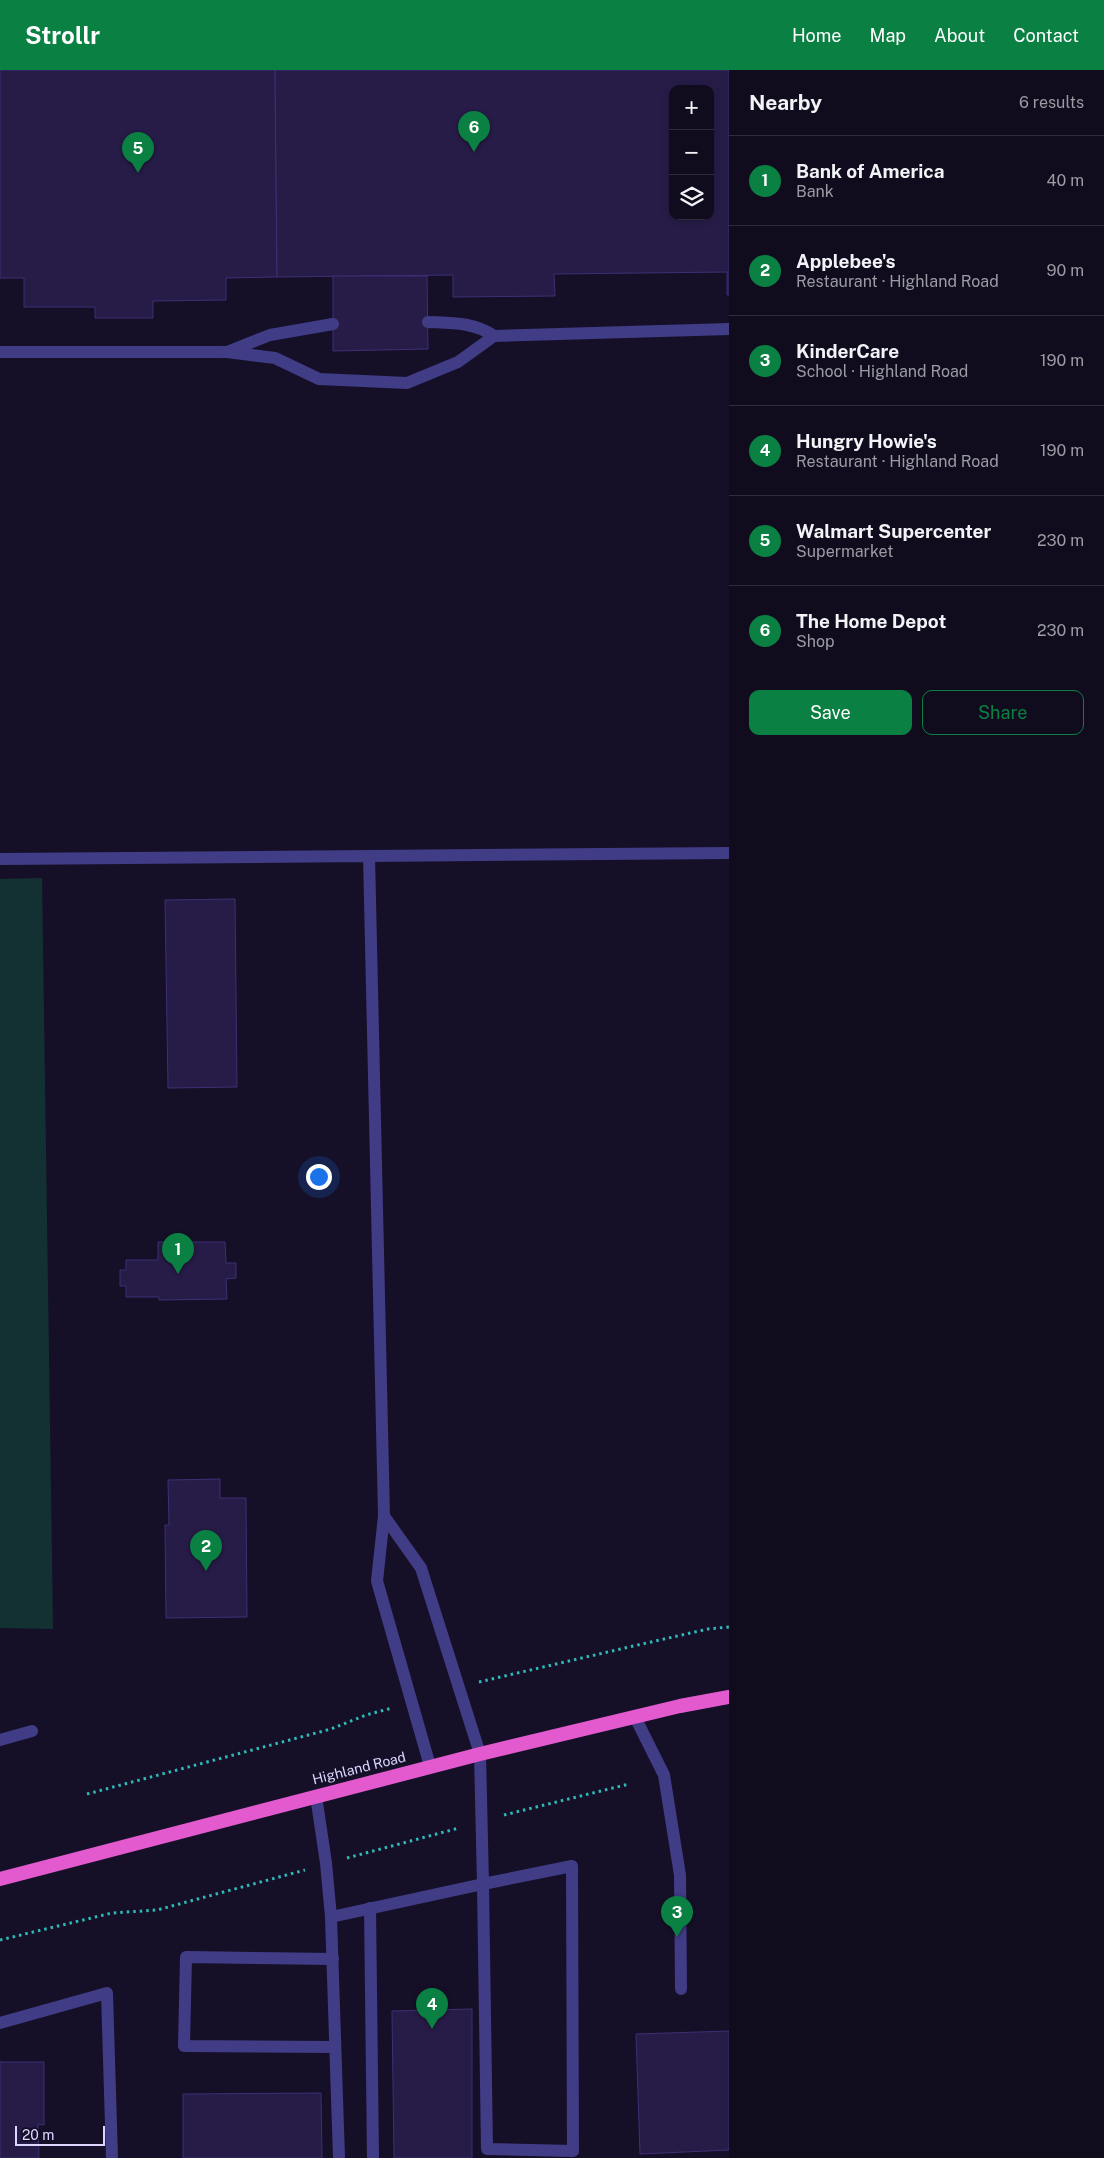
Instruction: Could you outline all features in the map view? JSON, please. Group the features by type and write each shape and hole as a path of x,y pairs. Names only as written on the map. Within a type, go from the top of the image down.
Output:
{"highway":[{"name":"Highland Road","path":"0,1879 430,1766 635,1717 729,1697"}],"lane":[{"path":"428,322 471,325 484,329 494,336"},
{"path":"227,352 270,334 333,324"},
{"path":"0,352 227,352 275,358 319,379 408,383 458,362 494,336 729,329"},
{"path":"0,859 729,853"},
{"path":"369,856 384,1516 377,1581 430,1766"},
{"path":"331,1917 483,1884 572,1866 574,2155 487,2149 483,1884 480,1754 421,1568 384,1516"},
{"path":"635,1717 664,1775 680,1875 681,1989"},
{"path":"0,1740 32,1732"},
{"path":"316,1796 326,1863 331,1917 339,2158"},
{"path":"370,1908 373,2158"},
{"path":"333,1959 186,1957 184,2046 336,2047"},
{"path":"0,2022 107,1992 112,2158"}],"green space":[{"path":"42,878 53,1629 0,1628 0,879"}],"building":[{"path":"0,70 275,70 277,277 226,278 226,300 153,301 153,318 95,318 95,307 24,307 24,278 0,278"},
{"path":"275,70 729,70 729,295 727,295 727,272 554,274 555,296 453,297 453,275 277,277"},
{"path":"333,276 427,276 428,349 333,351"},
{"path":"235,899 237,1087 168,1088 165,900"},
{"path":"158,1242 225,1242 226,1263 236,1263 236,1278 226,1279 227,1299 159,1300 159,1297 126,1297 126,1286 120,1286 120,1270 126,1270 126,1260 158,1260"},
{"path":"220,1479 220,1498 246,1498 247,1617 166,1618 165,1525 169,1525 168,1480"},
{"path":"472,2009 472,2158 394,2158 392,2011"},
{"path":"729,2031 729,2150 640,2154 636,2034"},
{"path":"0,2062 44,2062 44,2125 38,2124 39,2158 0,2158"},
{"path":"321,2093 322,2158 183,2158 183,2094"}],"place":[{"name":"The Home Depot","path":"474,152"},
{"name":"Walmart Supercenter","path":"138,173"},
{"name":"Bank of America","path":"178,1274"},
{"name":"Applebee's","path":"206,1571"},
{"name":"KinderCare","path":"677,1937"},
{"name":"Hungry Howie's","path":"432,2029"}]}
